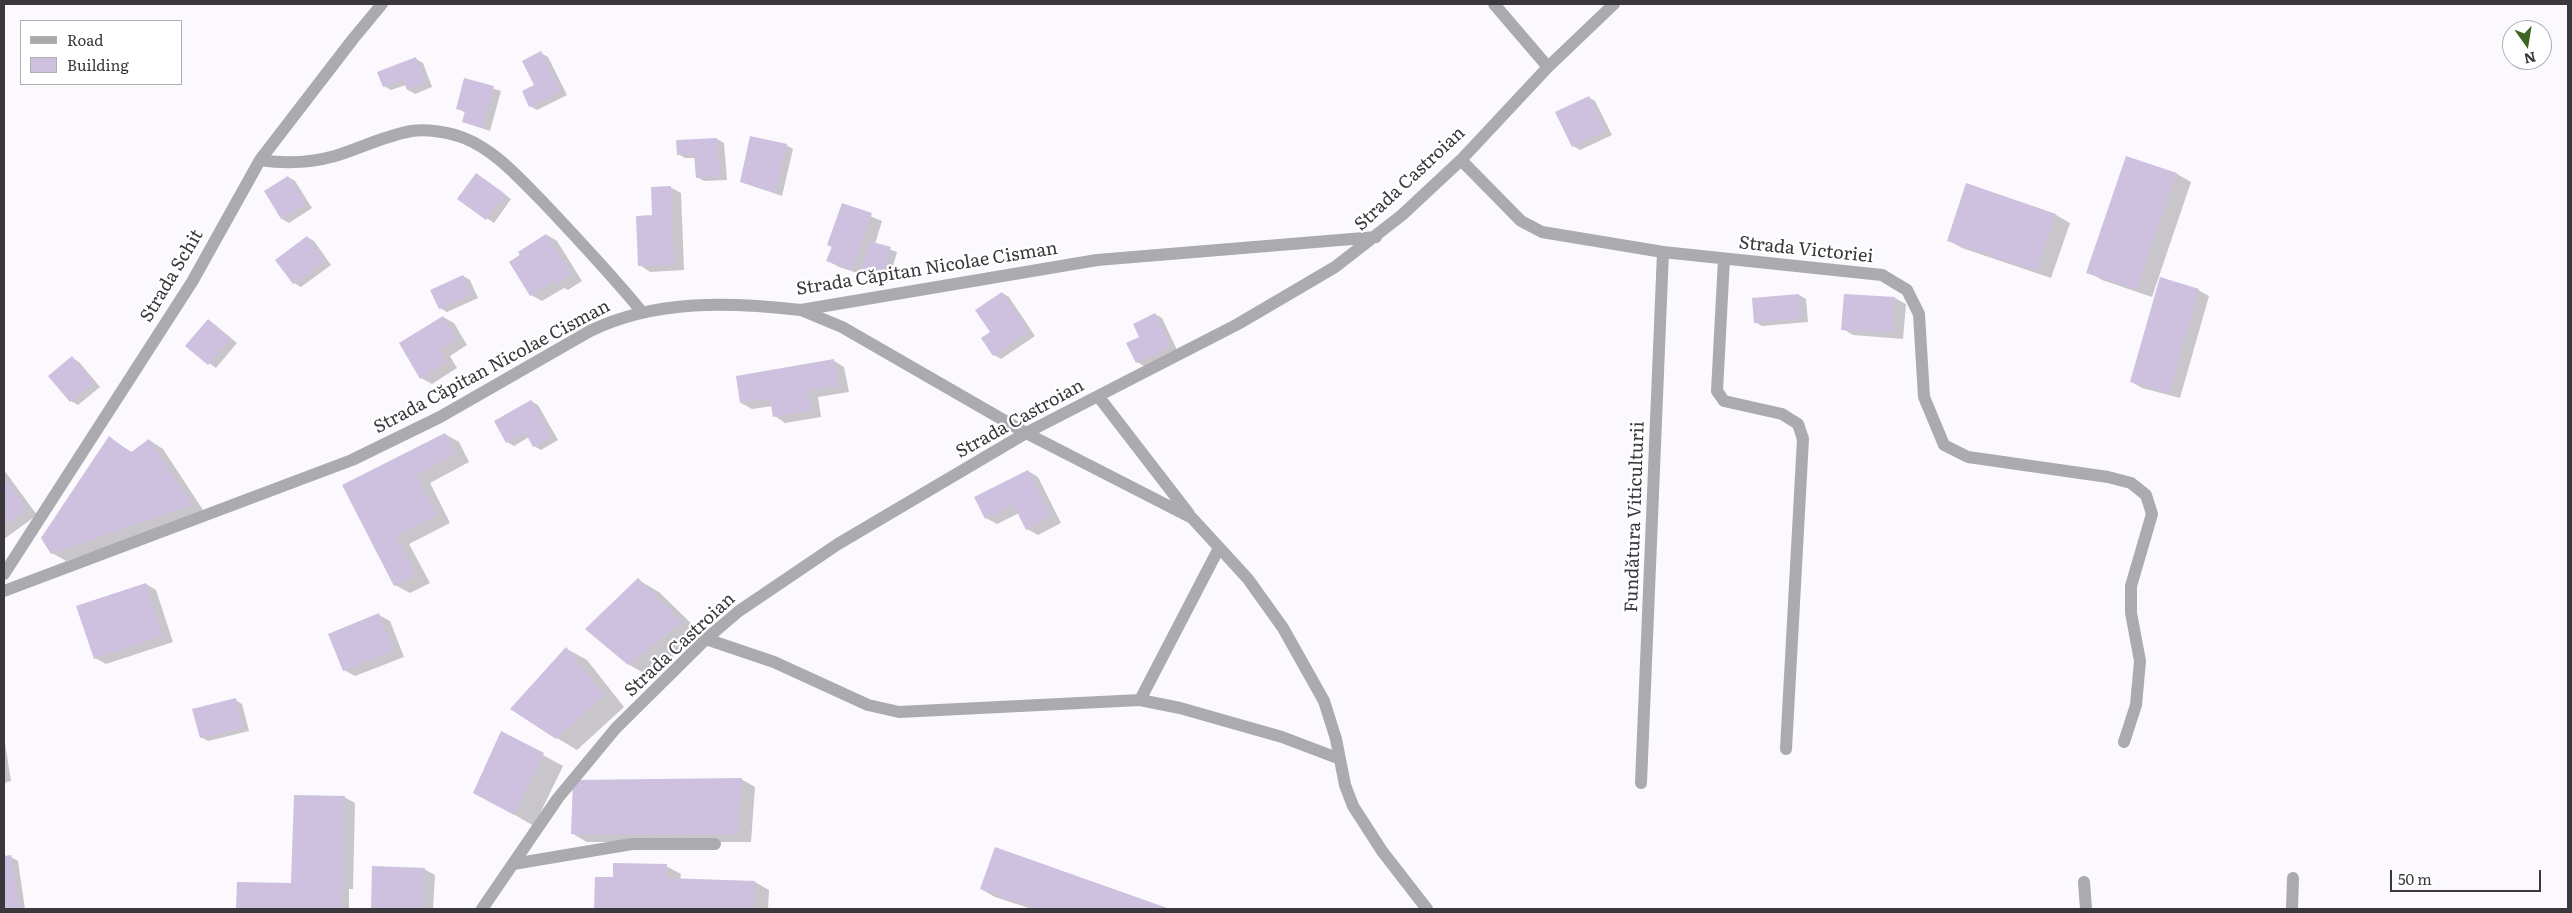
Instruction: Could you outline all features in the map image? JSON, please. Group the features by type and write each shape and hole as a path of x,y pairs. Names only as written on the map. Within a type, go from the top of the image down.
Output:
{"street":[{"name":"Strada Schit","path":"4,574 192,282 260,160 352,39 382,4"},
{"path":"1494,4 1548,67"},
{"name":"Strada Castroian","path":"482,909 558,798 616,728 706,639 739,611 838,544 1026,433 1238,324 1335,267 1376,237 1461,160 1548,67 1614,4"},
{"path":"260,160 285,164 314,161 336,156 387,136 414,131 442,132 464,138 483,148 514,173 588,248 642,312"},
{"name":"Strada Victoriei","path":"1461,160 1521,221 1542,232 1663,252 1882,275 1907,290 1919,314 1924,397 1944,445 1968,457 2108,477 2131,483 2146,495 2152,514 2131,586 2131,613 2140,661 2136,705 2124,742"},
{"name":"Strada Căpitan Nicolae Cisman","path":"4,591 352,460 440,417 614,319 642,312 695,305 772,306 801,310 1097,260 1376,237"},
{"name":"Fundătura Viticulturii","path":"1641,783 1663,252"},
{"path":"1724,259 1717,392 1724,401 1782,414 1798,424 1803,439 1786,749"},
{"path":"801,310 842,327 1026,433 1192,518"},
{"path":"1098,396 1192,518 1248,579 1283,628 1324,701 1345,785 1362,822 1427,909"},
{"path":"1140,700 1220,548"},
{"path":"706,639 774,662 868,706 899,712 1140,700 1180,708 1282,737 1340,759"},
{"path":"512,864 632,844 715,844"},
{"path":"2292,878 2292,909"},
{"path":"2084,882 2086,909"}],"building":[{"path":"541,51 561,91 529,107 522,91 534,85 522,61"},
{"path":"416,57 426,83 407,90 403,80 383,87 377,72"},
{"path":"464,78 494,86 483,128 462,122 465,111 456,109"},
{"path":"1589,96 1606,131 1572,147 1555,112"},
{"path":"750,136 787,144 775,193 740,182"},
{"path":"717,138 720,176 696,178 694,154 677,155 676,140"},
{"path":"2126,156 2177,173 2137,290 2086,273"},
{"path":"476,173 505,194 486,220 457,199"},
{"path":"288,176 306,204 281,219 264,191"},
{"path":"1966,183 2056,214 2037,271 1947,241"},
{"path":"671,186 674,265 638,266 636,216 652,215 651,187"},
{"path":"842,203 872,213 853,270 826,261 832,247 827,245"},
{"path":"546,234 572,275 556,285 554,281 530,296 509,262 520,255 518,252"},
{"path":"307,236 325,261 293,284 275,260"},
{"path":"869,241 891,247 881,280 860,273"},
{"path":"463,275 472,294 439,309 430,290"},
{"path":"2160,277 2199,289 2169,393 2130,382"},
{"path":"1002,292 1029,332 993,356 981,338 990,332 975,310"},
{"path":"1799,294 1801,318 1754,323 1752,298"},
{"path":"1844,294 1895,297 1893,333 1841,330"},
{"path":"1155,313 1171,346 1136,363 1126,343 1139,337 1133,324"},
{"path":"443,316 457,339 440,349 447,362 420,379 399,343"},
{"path":"208,319 231,338 208,365 185,346"},
{"path":"72,356 94,383 70,402 48,376"},
{"path":"834,359 839,386 808,391 811,411 773,417 770,399 740,403 736,376"},
{"path":"531,400 552,436 533,447 525,432 506,443 494,421"},
{"path":"445,433 456,454 416,475 437,515 396,536 416,575 394,586 342,485"},
{"path":"109,436 130,453 149,439 192,505 51,554 41,538"},
{"path":"1028,470 1051,516 1026,530 1013,504 985,519 974,497"},
{"path":"4,477 27,509 4,525"},
{"path":"638,578 682,622 628,665 585,629"},
{"path":"146,583 163,636 94,659 76,606"},
{"path":"379,613 394,651 343,671 328,634"},
{"path":"566,647 604,695 556,739 510,709"},
{"path":"236,698 243,728 200,738 192,709"},
{"path":"501,731 544,753 514,815 473,793"},
{"path":"742,778 737,835 571,834 573,780"},
{"path":"294,795 345,796 342,909 236,909 237,882 291,883"},
{"path":"995,847 1170,909 1038,909 980,889"},
{"path":"11,855 20,909 4,909 4,856"},
{"path":"613,863 667,864 666,878 755,881 754,909 594,909 595,877 613,877"},
{"path":"372,866 425,868 423,909 371,909"}]}
